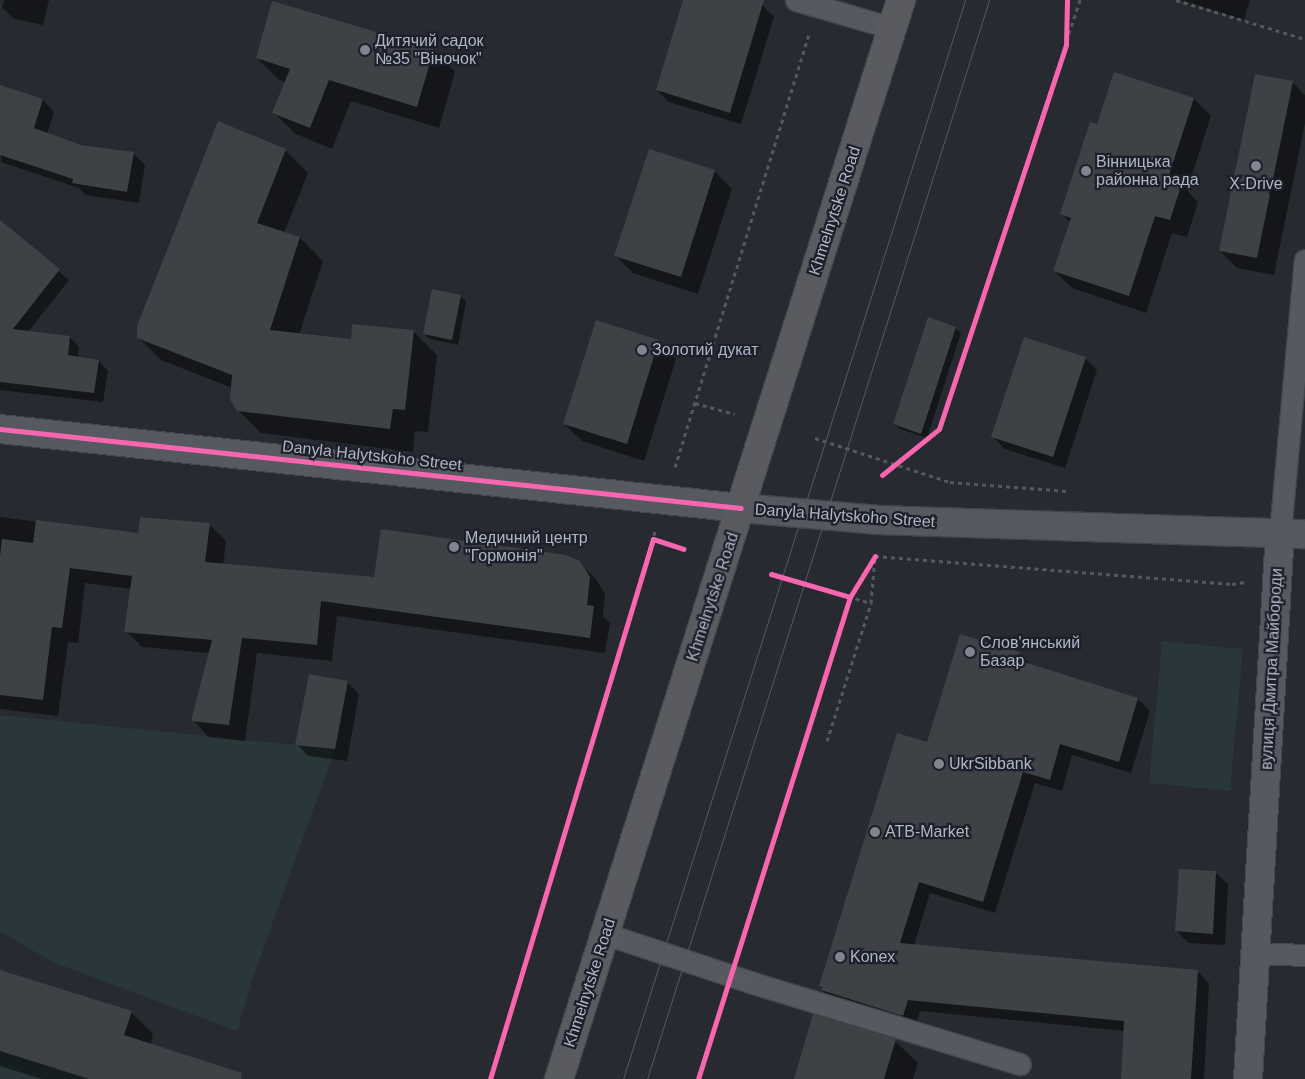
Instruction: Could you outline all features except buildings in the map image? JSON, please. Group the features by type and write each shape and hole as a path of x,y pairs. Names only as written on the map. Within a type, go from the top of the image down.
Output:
{"main road":[{"name":"Khmelnytske Road","path":"559,1079 901,0"},
{"name":"Danyla Halytskoho Street","path":"741,508 878,520 1293,534"}],"street":[{"name":"Danyla Halytskoho Street","path":"0,429 741,508"},
{"name":"вулиця Дмитра Майбороди","path":"1248,1079 1278,578 1293,534"}],"lane":[{"path":"796,0 892,28"},
{"name":"вулиця Дмитра Майбороди","path":"1293,534 1305,260"},
{"path":"606,934 753,983 1020,1064"},
{"path":"1255,953 1305,955"}],"path":[{"path":"882,475 939,429 1080,0"},
{"path":"1176,0 1305,39"},
{"path":"490,1079 653,539 818,6"},
{"path":"1066,46 1067,18"},
{"path":"695,403 741,416"},
{"path":"815,438 896,463"},
{"path":"653,539 683,549"},
{"path":"874,556 1232,584 1278,578"},
{"path":"865,573 874,556"},
{"path":"827,741 871,603 874,556"},
{"path":"771,574 871,603"},
{"path":"847,606 855,589"}],"shaded area":[{"path":"1162,641 1243,649 1230,791 1149,783"},
{"path":"0,715 335,749 251,983 237,1031 55,963 0,932"},
{"path":"0,1051 89,1079 0,1079"}],"tram line":[{"path":"623,1079 965,0"},
{"path":"647,1079 989,0"}],"cycle path":[{"path":"882,475 939,429 1066,45 1067,0"},
{"path":"0,429 741,508"},
{"path":"490,1079 653,539 683,549"},
{"path":"698,1079 850,597 875,556"},
{"path":"771,574 850,597"}],"place":[{"name":"Дитячий садок №35 \"Віночок\"","path":"365,50"},
{"name":"X-Drive","path":"1256,166"},
{"name":"Вінницька районна рада","path":"1086,171"},
{"name":"Золотий дукат","path":"642,350"},
{"name":"Медичний центр \"Гормонія\"","path":"454,547"},
{"name":"Слов'янський Базар","path":"970,652"},
{"name":"UkrSibbank","path":"939,764"},
{"name":"ATB-Market","path":"875,832"},
{"name":"Konex","path":"840,957"}]}
